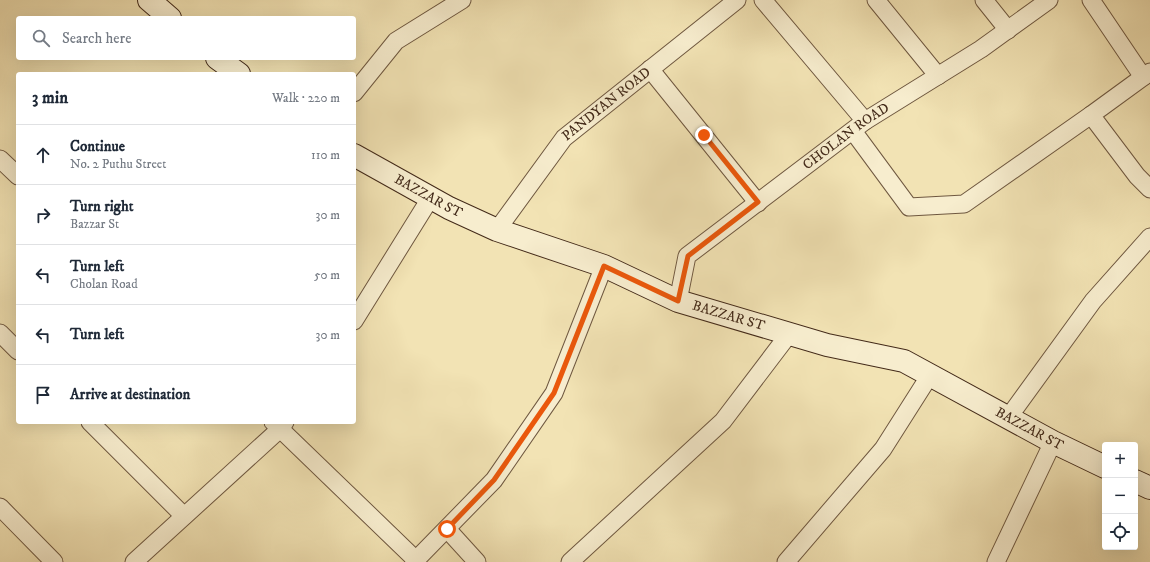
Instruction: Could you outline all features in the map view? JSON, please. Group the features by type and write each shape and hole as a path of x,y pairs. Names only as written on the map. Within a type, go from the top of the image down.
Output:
{"main road":[{"path":"149,0 168,16"},
{"path":"220,60 236,72"},
{"name":"BAZZAR ST","path":"356,156 449,208 497,230 604,266 678,301 827,345 904,361 1053,442 1102,466"},
{"path":"1138,482 1150,488"}],"street":[{"path":"356,91 396,41 462,0"},
{"name":"PANDYAN ROAD","path":"497,230 564,138 737,0"},
{"path":"764,0 859,126 909,207 964,204 1147,75 1091,0"},
{"path":"876,0 938,76"},
{"path":"984,0 1008,30"},
{"name":"CHOLAN ROAD","path":"678,301 688,256 859,126 981,49 1049,0"},
{"path":"650,69 758,202"},
{"path":"1091,115 1137,176 1150,189"},
{"path":"0,159 16,174"},
{"path":"356,318 431,197"},
{"path":"1008,418 1093,301 1150,237"},
{"path":"134,562 279,424 415,561 494,480 554,393 604,266"},
{"path":"570,562 723,421 789,334"},
{"path":"786,562 883,449 930,375"},
{"path":"92,424 184,516"},
{"path":"996,562 1053,442"},
{"path":"0,507 54,562"},
{"path":"447,529 477,562"}],"route":[{"path":"447,529 494,480 554,393 604,266 678,301 688,256 758,202 704,135"}]}
